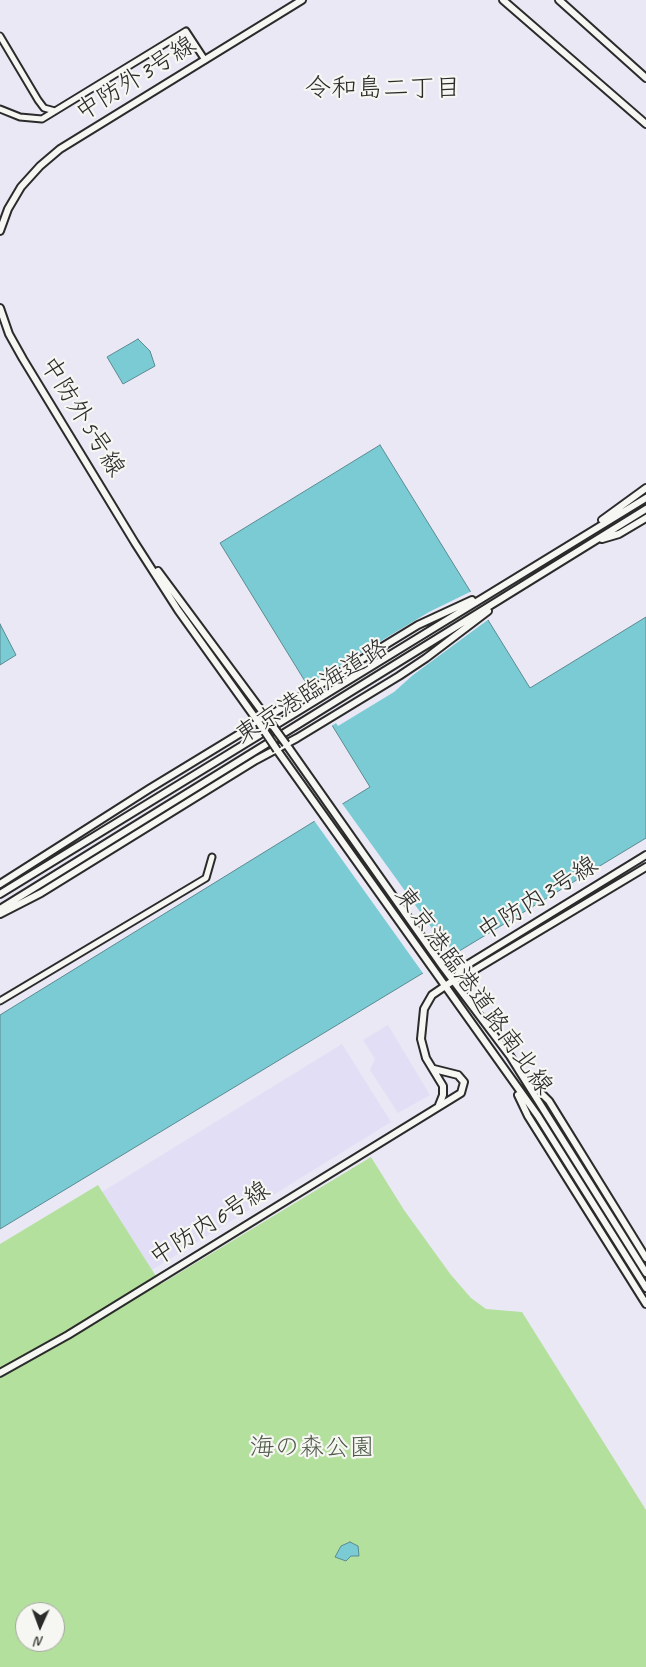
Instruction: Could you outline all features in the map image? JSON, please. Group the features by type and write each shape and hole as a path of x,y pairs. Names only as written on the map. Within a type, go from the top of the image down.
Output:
{"street":[{"name":"中防外3号線","path":"0,231 8,209 21,187 40,166 60,149 302,0"},
{"path":"504,0 646,124"},
{"path":"559,0 646,78"},
{"path":"0,109 32,120 42,119 186,31 205,60"},
{"path":"0,36 44,108 55,111"},
{"name":"中防外5号線","path":"0,308 9,334 22,359 178,610 259,723"},
{"path":"563,549 646,488"},
{"name":"東京港臨海道路","path":"0,894 646,498"},
{"name":"東京港臨海道路","path":"0,909 646,509"},
{"path":"596,540 619,534 646,518"},
{"name":"中防外5号線","path":"136,542 267,718"},
{"path":"0,884 149,789 418,625 490,592"},
{"path":"0,914 41,893 256,760 277,750 426,658 477,621 504,597"},
{"name":"東京港臨港道路南北線","path":"267,718 443,967 523,1075 646,1272"},
{"name":"東京港臨港道路南北線","path":"259,723 446,986 512,1083 538,1116 646,1288"},
{"name":"中防内3号線","path":"454,980 462,968 646,855"},
{"path":"0,1001 206,878 212,857"},
{"path":"638,860 645,869"},
{"name":"中防内3号線","path":"446,986 645,869"},
{"path":"434,1069 458,1074 462,1078 464,1090 454,1096 446,1094 423,1049 421,1026 428,1002 432,996 446,986"},
{"path":"523,1075 549,1101 646,1258"},
{"path":"512,1083 528,1116 646,1304"},
{"path":"438,1106 444,1090"},
{"name":"中防内6号線","path":"0,1373 68,1335 454,1096"}],"shaded area":[{"path":"388,1025 430,1095 398,1113 370,1070 375,1059 363,1040"},
{"path":"342,1044 391,1122 152,1270 102,1192"}],"green space":[{"name":"海の森公園","path":"371,1157 404,1210 451,1275 471,1298 486,1309 522,1312 646,1510 646,1667 0,1667 0,1244 98,1185 161,1284"}],"water":[{"path":"138,339 150,351 155,366 123,384 107,357"},
{"path":"380,445 530,688 646,617 646,838 0,1229 0,1015 370,787 220,543"},
{"path":"0,624 16,655 0,665"},
{"path":"350,1542 358,1546 359,1556 351,1556 346,1561 335,1557 341,1546"}],"pier":[{"path":"472,591 489,619 413,675 394,692 338,726 336,723 330,727 307,690 310,688 308,685 429,612"},
{"path":"341,802 454,959 425,976 313,819"}],"district":[{"name":"令和島二丁目","path":"383,89"}]}
